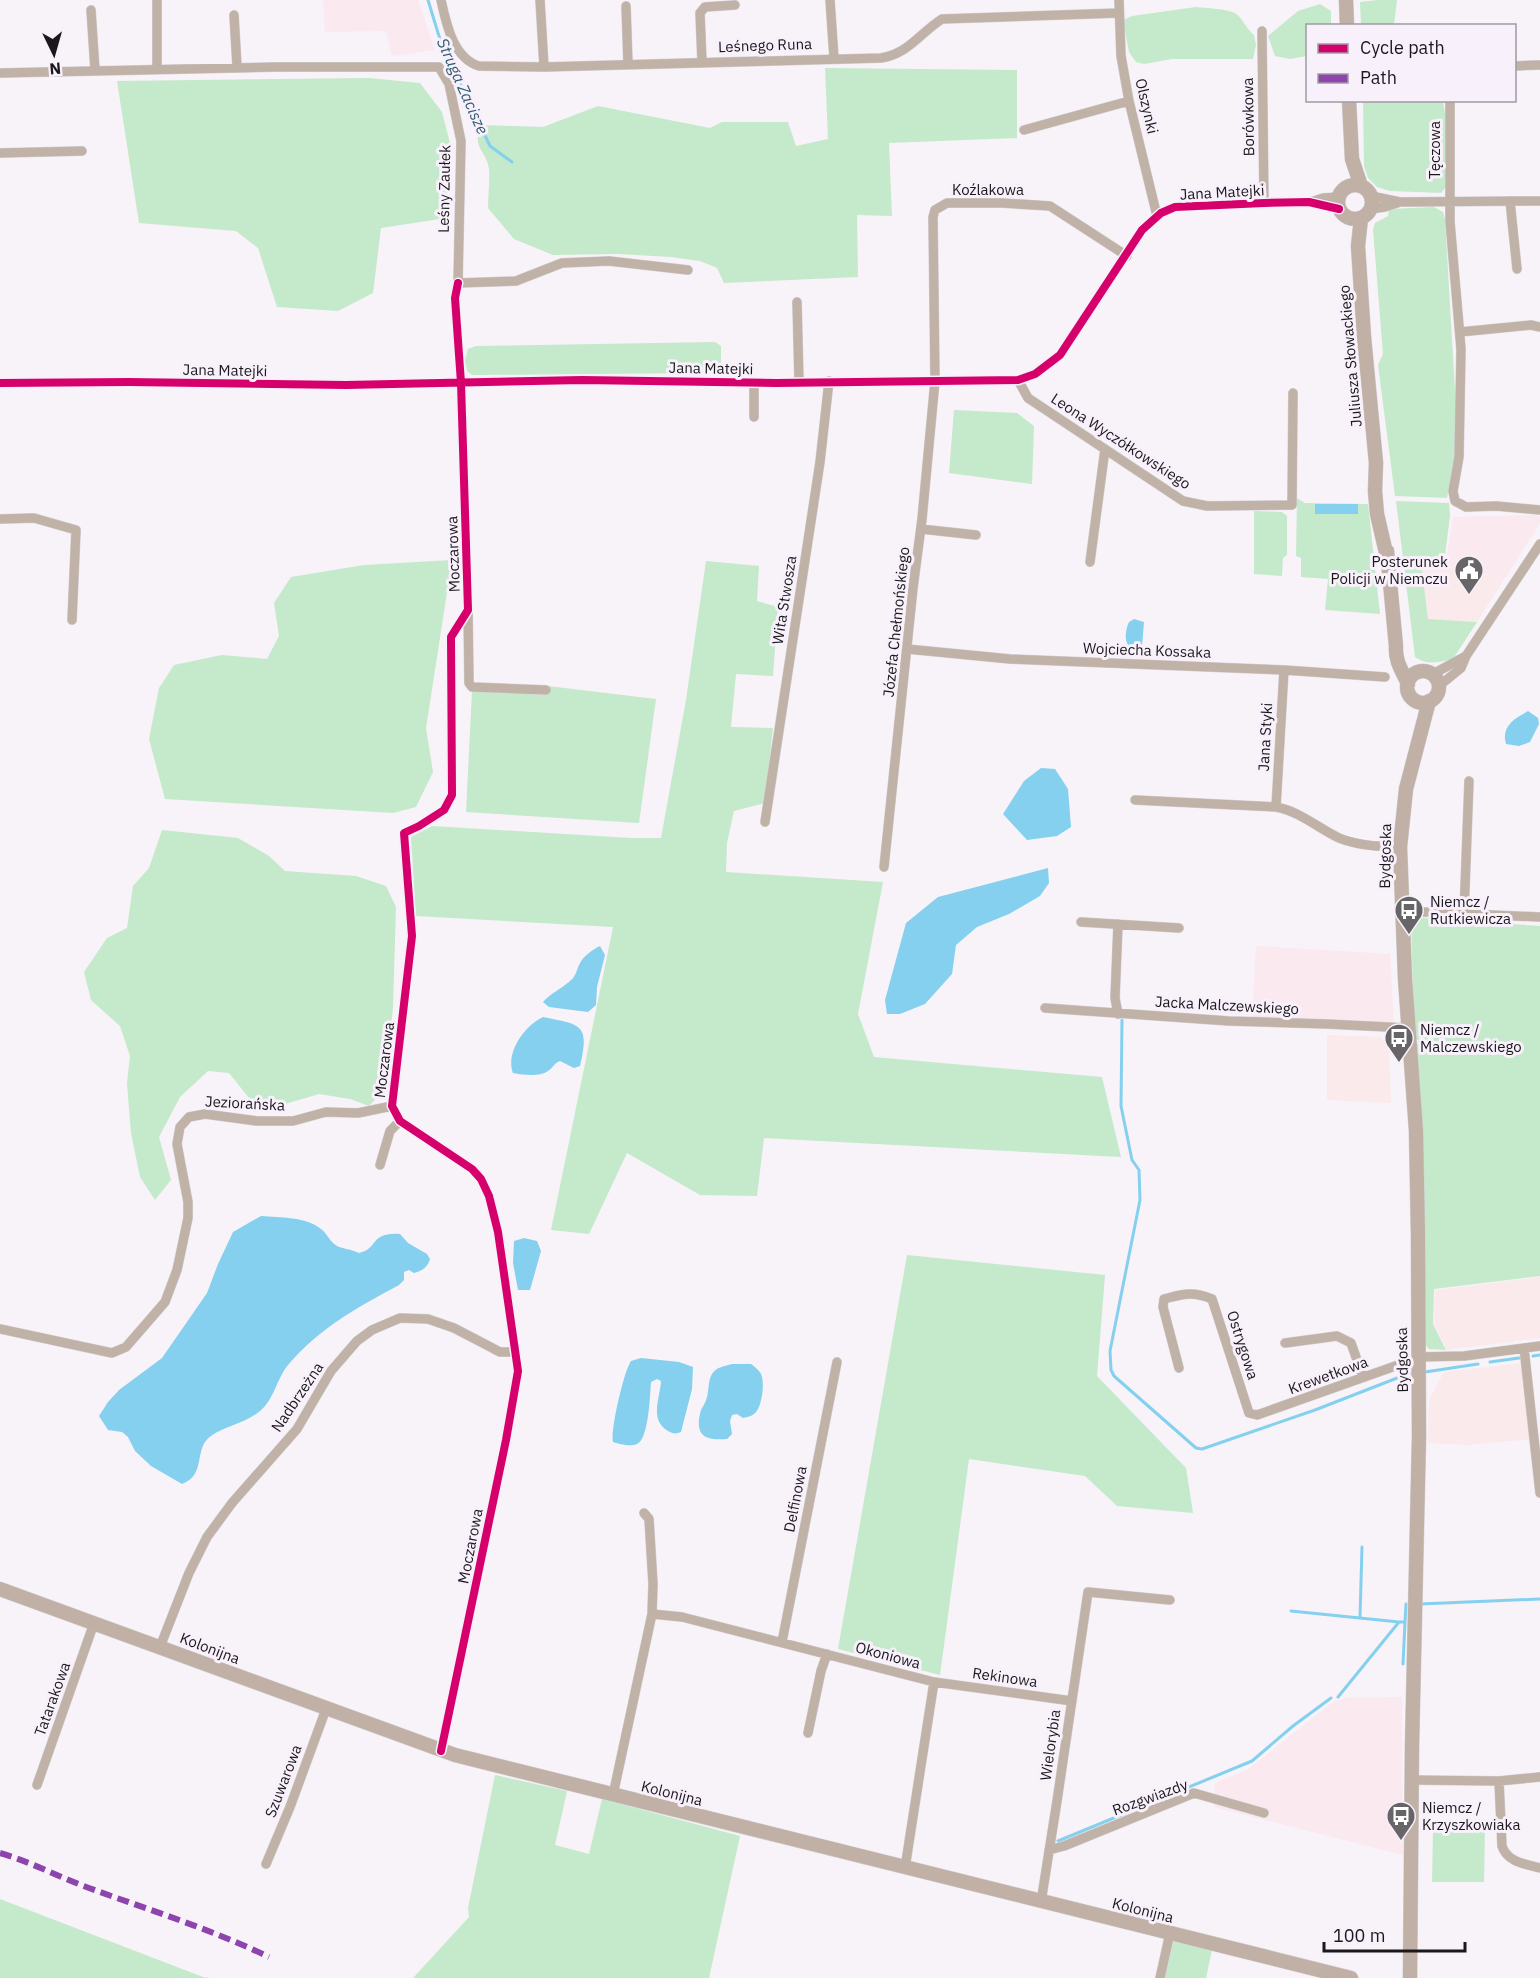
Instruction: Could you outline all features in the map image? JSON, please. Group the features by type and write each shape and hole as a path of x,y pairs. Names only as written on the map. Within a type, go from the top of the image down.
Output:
{"street":[{"path":"157,0 157,69"},
{"name":"Leśnego Runa","path":"441,0 447,25 459,52 472,64 479,66 543,67 881,58 894,56 907,48 929,27 942,19 1119,13"},
{"path":"540,0 543,67"},
{"path":"830,0 834,58"},
{"name":"Olszynki","path":"1119,0 1121,56 1129,101 1157,216"},
{"path":"1346,0 1347,24"},
{"path":"702,62 699,13 705,7 735,5"},
{"path":"626,6 628,64"},
{"path":"92,10 95,70"},
{"path":"234,15 237,68"},
{"name":"Borówkowa","path":"1262,31 1264,203"},
{"path":"1516,66 1540,65"},
{"name":"Leśny Zaułek","path":"0,73 157,69 439,67 449,84 460,141 458,283"},
{"path":"1023,130 1129,101"},
{"path":"1349,102 1352,159 1345,216 1400,202 1540,201"},
{"name":"Tęczowa","path":"1450,102 1449,201 1460,332 1459,456 1453,491 1455,501 1466,507 1496,506 1540,510"},
{"path":"0,153 82,151"},
{"path":"1346,194 1365,188 1363,210"},
{"name":"Jana Matejki","path":"0,383 346,385 582,380 799,382 1018,380 1035,374 1060,355 1143,230 1157,216 1176,207 1309,202 1346,194"},
{"path":"1510,201 1517,268"},
{"name":"Koźlakowa","path":"935,381 933,217 935,210 947,203 1050,206 1127,256"},
{"name":"Juliusza Słowackiego","path":"1363,210 1350,233 1358,246 1376,463 1385,500 1387,557 1397,662 1408,684"},
{"path":"458,283 516,281 562,263 609,261 688,270"},
{"name":"Moczarowa","path":"441,1751 516,1394 518,1371 498,1232 489,1196 481,1179 472,1169 400,1121 392,1106 412,936 404,833 420,826 444,810 452,795 451,637 468,610 461,383 455,298 458,283"},
{"path":"797,302 799,382"},
{"path":"1460,332 1531,325 1540,327"},
{"name":"Leona Wyczółkowskiego","path":"1018,380 1028,398 1183,501 1207,506 1292,505 1293,393"},
{"name":"Wita Stwosza","path":"765,822 820,462 829,381"},
{"name":"Józefa Chełmońskiego","path":"884,867 935,381"},
{"path":"754,382 754,417"},
{"path":"1090,562 1105,449"},
{"path":"0,519 34,518 76,530 72,620"},
{"path":"921,529 976,535"},
{"path":"1436,680 1466,656 1540,544"},
{"path":"468,610 469,683 472,687 546,690"},
{"path":"1396,646 1418,672"},
{"name":"Wojciecha Kossaka","path":"907,649 1010,659 1284,670 1385,677"},
{"name":"Jana Styki","path":"1276,807 1284,670"},
{"path":"1418,672 1428,672 1436,680 1437,695 1429,701 1424,703 1415,700 1409,694 1408,684 1413,675 1418,672"},
{"name":"Bydgoska","path":"1415,700 1418,743"},
{"name":"Bydgoska","path":"1410,1978 1419,1440 1416,1131 1408,1028 1400,847 1406,789 1424,728 1429,701"},
{"path":"1464,914 1469,781"},
{"path":"1135,800 1276,807 1290,811 1340,838 1400,847"},
{"path":"1402,912 1540,917"},
{"path":"1081,922 1179,928"},
{"path":"1118,924 1115,998 1118,1014"},
{"name":"Jacka Malczewskiego","path":"1045,1008 1230,1021 1408,1028"},
{"name":"Jeziorańska","path":"0,1329 112,1353 126,1347 165,1302 177,1270 188,1218 188,1202 177,1144 180,1127 189,1117 205,1114 257,1121 293,1120 326,1112 358,1113 392,1106"},
{"path":"380,1165 390,1131 400,1121"},
{"name":"Ostrygowa","path":"1179,1368 1163,1307 1164,1299 1186,1293 1212,1299 1249,1413"},
{"name":"Nadbrzeżna","path":"160,1647 189,1573 207,1537 232,1503 297,1429 331,1371 357,1341 372,1330 400,1318 428,1319 454,1328 500,1352 515,1352"},
{"path":"1285,1343 1337,1336 1351,1343 1363,1377"},
{"name":"Krewetkowa","path":"1249,1413 1266,1414 1418,1359 1464,1356 1540,1346"},
{"path":"1524,1348 1540,1493"},
{"name":"Delfinowa","path":"782,1642 837,1362"},
{"path":"613,1795 652,1614 653,1584 649,1519 644,1513"},
{"name":"Kolonijna","path":"0,1589 441,1751 1351,1978"},
{"name":"Wielorybia","path":"1041,1902 1088,1592 1170,1600"},
{"name":"Okoniowa","path":"652,1614 682,1617 934,1682 905,1868"},
{"name":"Tatarakowa","path":"36,1785 94,1623"},
{"path":"808,1733 821,1671 827,1654"},
{"name":"Rekinowa","path":"934,1682 1072,1701"},
{"name":"Szuwarowa","path":"266,1864 290,1807 326,1709"},
{"path":"1412,1780 1498,1781 1540,1777"},
{"path":"1498,1781 1504,1852 1516,1862 1540,1868"},
{"name":"Rozgwiazdy","path":"1049,1850 1194,1793 1264,1813"},
{"path":"1160,1978 1170,1933"}],"shaded area":[{"path":"323,0 418,0 435,50 392,56 386,31 325,32"},
{"path":"1536,515 1540,517 1540,523 1505,578 1445,566 1453,517"},
{"path":"1445,566 1505,578 1477,622 1428,619 1422,569"},
{"path":"1256,946 1390,954 1394,1024 1252,1017"},
{"path":"1327,1035 1380,1037 1389,1047 1391,1103 1327,1100"},
{"path":"1540,1277 1540,1338 1447,1350 1434,1324 1435,1290"},
{"path":"1522,1363 1532,1439 1468,1445 1428,1443 1429,1400 1444,1372"},
{"path":"1402,1697 1403,1855 1214,1807 1215,1783 1247,1770 1333,1702 1345,1698"}],"green space":[{"path":"1397,0 1394,24 1361,24 1360,2"},
{"path":"1320,4 1331,11 1331,24 1306,24 1306,56 1290,59 1275,56 1268,36 1298,11"},
{"path":"1196,7 1227,11 1238,15 1254,35 1256,45 1253,59 1172,59 1144,64 1136,62 1129,52 1123,20 1132,16"},
{"path":"825,68 1017,70 1017,138 889,143 892,216 857,215 858,277 724,283 717,268 700,261 618,254 553,255 514,239 488,208 489,169 478,139 481,125 543,127 598,106 710,128 722,122 788,122 796,146 828,139"},
{"path":"369,78 420,83 442,112 451,147 446,218 381,228 373,293 338,311 277,307 258,248 236,231 139,223 117,81"},
{"path":"1363,102 1443,102 1447,125 1446,179 1445,188 1441,193 1390,191 1377,187 1368,178 1364,166"},
{"path":"1434,207 1443,212 1445,219 1455,391 1455,456 1447,498 1395,496 1378,365 1383,354 1373,230 1375,223 1388,216 1389,209"},
{"path":"715,342 721,346 721,367 718,371 707,373 472,375 467,371 465,360 468,349 476,346"},
{"path":"954,410 1017,413 1034,426 1032,484 949,473"},
{"path":"1297,498 1305,503 1368,504 1380,614 1325,610 1328,579 1301,577 1301,558 1296,556"},
{"path":"1396,501 1449,503 1450,516 1444,563 1422,570 1428,619 1477,622 1453,659 1429,662 1415,657"},
{"path":"1254,511 1282,512 1287,516 1287,555 1283,558 1282,576 1254,574"},
{"path":"452,560 426,728 433,772 416,807 393,813 165,799 149,739 159,688 174,665 222,655 267,659 279,636 274,603 291,577 364,565"},
{"path":"706,561 759,566 757,601 778,607 773,676 736,674 731,727 773,728 765,803 734,811 727,843 726,872 883,882 858,1014 874,1057 1102,1077 1121,1157 764,1138 757,1196 700,1195 627,1153 589,1234 551,1230 613,927 416,916 411,837 432,826 661,838 686,700"},
{"path":"548,686 656,699 639,823 466,812 472,691 548,695"},
{"path":"162,830 238,838 269,856 285,871 356,876 386,886 396,907 393,1007 385,1089 369,1106 350,1099 319,1094 268,1109 249,1098 229,1073 208,1071 180,1097 159,1137 171,1180 155,1200 140,1177 131,1133 127,1083 130,1056 120,1026 91,1000 84,972 107,938 127,928 133,886 149,868"},
{"path":"1411,917 1540,926 1540,1276 1434,1289 1433,1324 1446,1350 1429,1349 1425,1344 1414,1045 1418,1044 1418,1040 1414,1038"},
{"path":"907,1255 1105,1275 1097,1376 1186,1468 1193,1513 1117,1506 1085,1476 969,1459 940,1675 838,1649"},
{"path":"495,1775 567,1791 555,1845 589,1854 602,1799 740,1836 709,1978 413,1978 469,1917 468,1908"},
{"path":"1433,1830 1485,1830 1484,1882 1432,1882"},
{"path":"0,1899 203,1977 210,1978 0,1978"},
{"path":"1173,1942 1212,1950 1206,1978 1165,1978"}],"water":[{"path":"1315,504 1358,504 1358,514 1315,514"},
{"path":"1134,619 1144,622 1142,646 1127,643 1127,627"},
{"path":"1528,711 1538,718 1539,724 1530,742 1519,746 1506,744 1507,728 1514,720"},
{"path":"1041,768 1055,769 1068,789 1071,827 1057,836 1027,840 1003,814 1024,781"},
{"path":"1048,868 1049,883 1040,896 1009,914 977,927 956,945 952,974 925,1004 900,1014 887,1014 885,1000 906,923 938,897"},
{"path":"600,946 605,955 597,987 596,1005 588,1012 549,1007 543,1002 567,984 575,976 583,959"},
{"path":"543,1017 580,1028 584,1041 580,1066 574,1068 560,1061 548,1071 540,1074 513,1073 512,1057 518,1040 530,1026"},
{"path":"261,1216 292,1218 308,1222 323,1231 337,1246 359,1253 365,1251 383,1236 400,1234 408,1243 427,1254 430,1259 422,1270 414,1273 409,1270 404,1272 404,1280 399,1285 354,1310 312,1340 288,1365 269,1401 260,1411 211,1436 206,1441 202,1447 195,1474 182,1484 151,1466 135,1451 128,1437 122,1432 108,1430 99,1416 119,1390 162,1358 207,1293 233,1232"},
{"path":"524,1238 537,1241 541,1251 530,1290 518,1290 513,1263 514,1241"},
{"path":"641,1358 679,1362 693,1367 692,1389 681,1432 670,1432 659,1421 657,1409 661,1381 657,1379 651,1382 648,1416 641,1440 632,1445 613,1442 621,1388 628,1367 631,1361"},
{"path":"732,1364 751,1364 760,1373 763,1388 760,1404 756,1412 750,1416 743,1418 737,1414 732,1415 730,1421 732,1434 727,1439 712,1439 700,1431 701,1410 707,1399 711,1376 718,1368"}],"waterway":[{"name":"Struga Zacisze","path":"428,0 442,46 490,146 512,162"},
{"path":"1122,1020 1121,1106 1132,1160 1139,1170 1140,1200 1110,1351 1111,1370 1114,1376 1196,1448 1202,1449 1315,1410 1410,1373"},
{"path":"1533,1356 1540,1355"},
{"path":"1490,1362 1519,1358"},
{"path":"1425,1372 1478,1364"},
{"path":"1360,1617 1362,1547"},
{"path":"1420,1604 1540,1599"},
{"path":"1338,1697 1399,1622 1405,1622 1406,1604"},
{"path":"1291,1611 1399,1622"},
{"path":"1403,1664 1405,1622"},
{"path":"1058,1841 1252,1761 1293,1726 1331,1698"}],"marked path":[{"path":"0,1853 202,1929 269,1957"}],"cycle path":[{"path":"0,383 346,385 582,380 776,383 1018,380 1035,374 1060,355 1142,230 1161,213 1175,207 1264,203 1309,202 1339,209"},
{"path":"441,1751 506,1440 518,1371 498,1232 489,1196 481,1179 472,1169 400,1121 392,1106 412,936 404,833 444,810 452,795 451,637 468,610 461,383 455,298 458,283"}],"place":[{"name":"Posterunek Policji w Niemczu","path":"1469,596"},
{"name":"Niemcz / Rutkiewicza","path":"1409,936"},
{"name":"Niemcz / Malczewskiego","path":"1399,1064"},
{"name":"Niemcz / Krzyszkowiaka","path":"1401,1842"}]}
